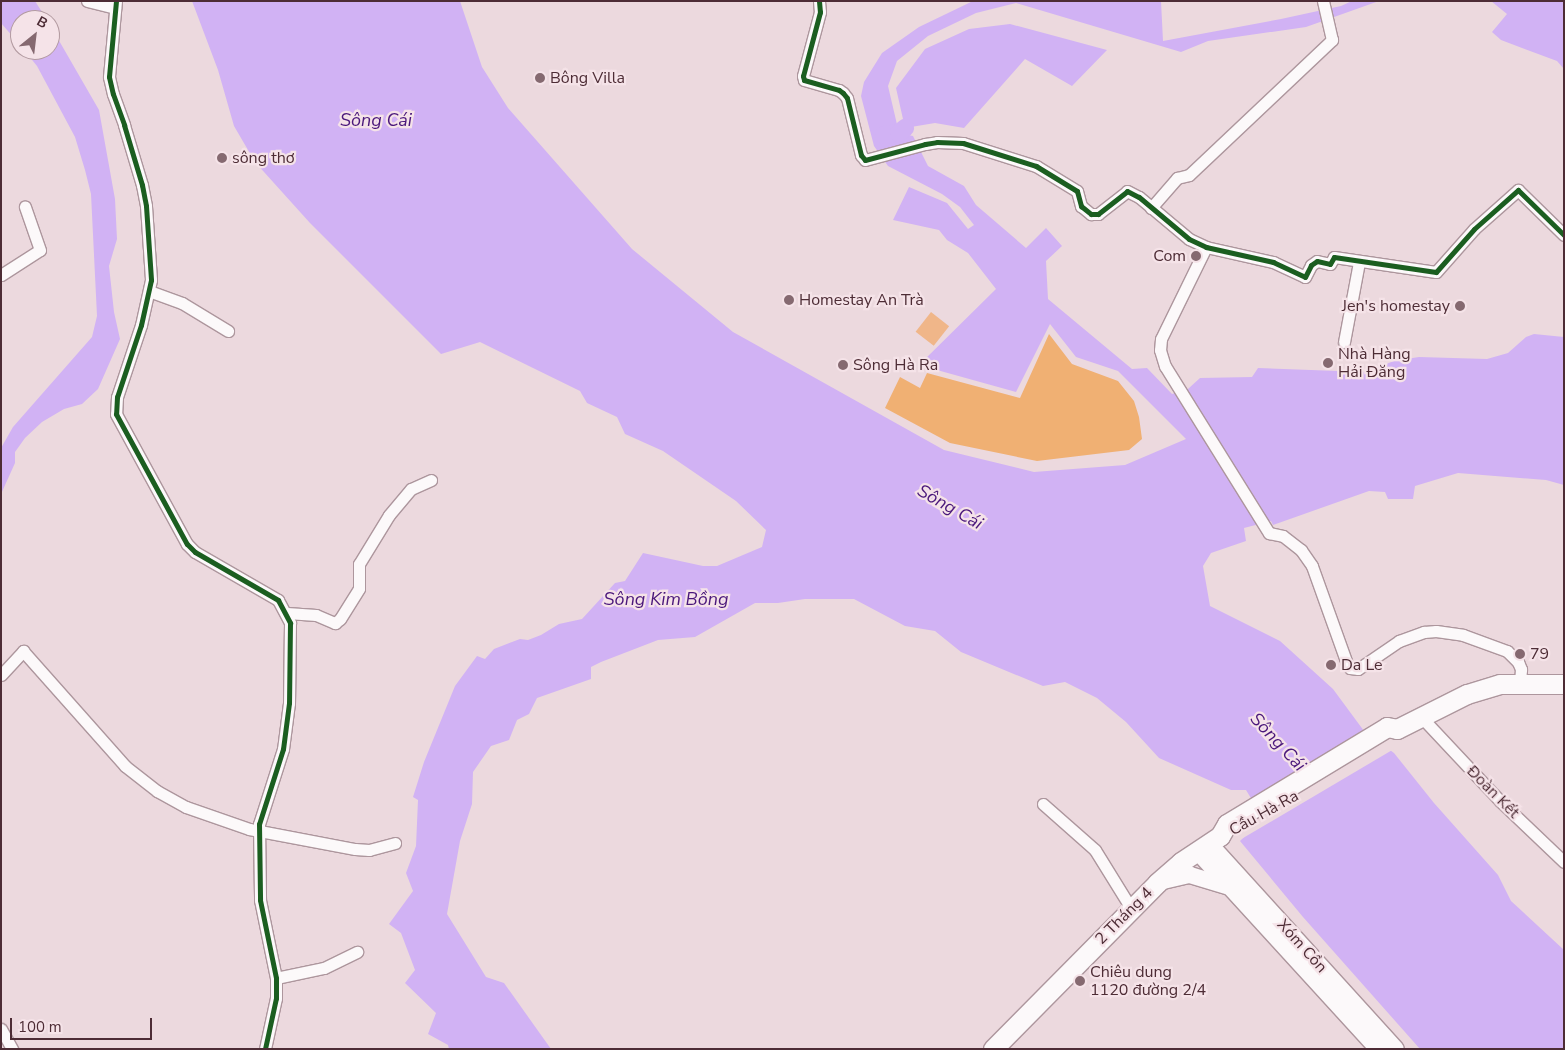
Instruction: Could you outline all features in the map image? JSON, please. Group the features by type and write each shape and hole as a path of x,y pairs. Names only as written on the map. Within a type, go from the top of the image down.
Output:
{"main road":[{"path":"1520,683 1564,684"},
{"name":"Cầu Hà Ra","path":"1208,844 1228,824 1392,728 1467,694 1500,684 1520,683"},
{"name":"2 Tháng 4","path":"993,1049 1157,883 1208,844"}],"street":[{"path":"86,1 116,5 109,76 112,94 124,125 144,192 148,228 151,280 141,325 117,397 116,414 187,544 195,552 278,600 287,613 292,635 289,703 283,749 260,818 259,832 258,874 262,915 274,960 276,978 276,998 265,1049"},
{"path":"819,1 820,12 803,76 804,80 843,93 847,98 861,155 865,160 925,144 937,142 962,143 1027,162 1077,191 1081,206 1092,214 1098,214 1127,191 1189,239 1206,247 1273,262 1305,276 1311,265 1317,261 1330,264 1334,257 1436,272 1469,234 1518,190 1564,235"},
{"path":"1151,208 1177,178 1189,175 1332,40 1331,28 1324,3"},
{"path":"1,275 40,250 25,207"},
{"path":"1206,247 1161,339 1160,350 1173,380 1269,533 1283,536 1301,550 1312,566 1325,598 1334,632 1350,668 1358,669 1391,646 1410,636 1436,631 1463,635 1507,651 1518,662 1521,669 1520,683"},
{"path":"1344,342 1359,262"},
{"path":"149,291 182,303 228,331"},
{"path":"287,613 316,616 335,623 340,619 359,588 359,564 384,522 411,489 431,480"},
{"path":"1,675 23,651 114,755 143,780 186,807 259,832 362,850 384,847 395,842"},
{"name":"Đoàn Kết","path":"1425,721 1500,801 1564,862"},
{"path":"1043,804 1094,850 1131,908"},
{"name":"Xóm Cồn","path":"1208,844 1230,887 1378,1049"},
{"name":"Xóm Cồn","path":"1208,844 1396,1049"},
{"path":"1157,883 1190,875 1230,887"},
{"path":"276,978 324,968 356,952"},
{"path":"1,1029 12,1049"}],"shaded area":[{"path":"931,312 949,326 934,346 916,332"},
{"path":"1049,334 1072,364 1118,381 1134,401 1139,417 1142,439 1129,450 1037,461 950,443 885,408 900,377 920,388 927,373 1020,398"}],"water":[{"path":"1,1 35,1 41,10 10,10 10,33 1,23"},
{"name":"Sông Cái","path":"192,1 460,1 482,67 508,108 632,249 733,332 944,450 1034,472 1125,465 1186,439 1118,371 1076,357 1050,324 1016,392 919,365 996,289 968,253 947,240 939,230 893,220 909,187 947,203 968,229 974,225 960,207 942,194 888,166 874,146 861,96 864,82 882,53 919,27 973,1 1161,1 1163,41 1281,19 1341,6 1352,1 1379,1 1306,27 1208,41 1181,52 1016,3 976,13 928,36 897,61 888,86 899,133 913,136 928,166 964,186 976,205 1026,248 1046,228 1062,246 1046,261 1048,299 1132,369 1147,368 1172,394 1188,389 1200,378 1252,377 1258,368 1365,372 1394,361 1419,357 1487,359 1508,353 1526,337 1534,334 1564,337 1564,485 1546,480 1458,473 1415,486 1413,499 1388,499 1385,492 1369,491 1273,525 1271,521 1244,528 1246,541 1211,553 1203,566 1210,606 1280,641 1333,689 1364,731 1394,753 1434,803 1498,875 1511,901 1564,950 1564,1049 1420,1049 1303,917 1240,841 1263,818 1246,790 1231,790 1159,758 1126,722 1097,698 1065,682 1043,686 961,652 935,631 905,626 854,599 805,599 778,603 755,603 695,637 658,640 601,662 591,667 591,679 537,698 529,714 517,720 509,740 491,746 473,772 472,804 460,841 447,914 486,977 504,983 551,1049 449,1049 448,1045 428,1034 436,1013 405,983 415,970 401,933 389,924 413,891 406,873 416,846 418,800 413,797 424,762 455,686 477,656 485,659 494,649 520,639 528,640 541,635 559,624 582,619 615,583 625,581 643,553 703,566 717,566 762,547 766,530 736,501 663,451 625,434 617,417 587,403 580,391 480,342 441,354 310,223 255,162 234,126 218,70"},
{"path":"1491,1 1564,1 1564,69 1557,61 1501,40 1492,32 1507,14"},
{"path":"1010,24 1107,50 1072,86 1025,59 964,128 935,123 905,128 896,88 925,49 969,29"},
{"path":"60,42 99,110 115,199 117,239 109,266 114,312 120,339 98,389 82,404 64,409 42,422 25,438 15,452 15,463 1,494 1,448 13,427 92,337 97,316 91,194 75,137 32,60 60,60"}],"pier":[{"path":"1368,731 1394,749 1238,841 1260,818 1250,801"}],"waterway":[{"path":"884,135 899,133 905,128"}],"cycle path":[{"path":"116,1 109,77 142,185 146,206 151,280 141,325 117,397 116,414 187,544 195,552 278,600 290,623 289,703 283,749 259,824 260,900 276,978 276,998 265,1049"},
{"path":"819,1 820,12 803,76 804,80 839,90 847,98 861,155 865,160 925,144 937,142 963,143 1036,166 1077,191 1081,206 1091,214 1098,214 1127,191 1139,197 1189,239 1206,247 1273,262 1305,277 1311,265 1317,261 1330,264 1334,257 1436,272 1474,229 1518,190 1564,235"}],"place":[{"name":"Bông Villa","path":"540,78"},
{"name":"sông thơ","path":"222,158"},
{"name":"Com","path":"1196,256"},
{"name":"Homestay An Trà","path":"789,300"},
{"name":"Jen's homestay","path":"1460,306"},
{"name":"Nhà Hàng Hải Đăng","path":"1328,363"},
{"name":"Sông Hà Ra","path":"843,365"},
{"name":"79","path":"1520,654"},
{"name":"Da Le","path":"1331,665"},
{"name":"Chiêu dung 1120 đường 2/4","path":"1080,981"}],"water label":[{"name":"Sông Kim Bồng","path":"666,599"}]}
